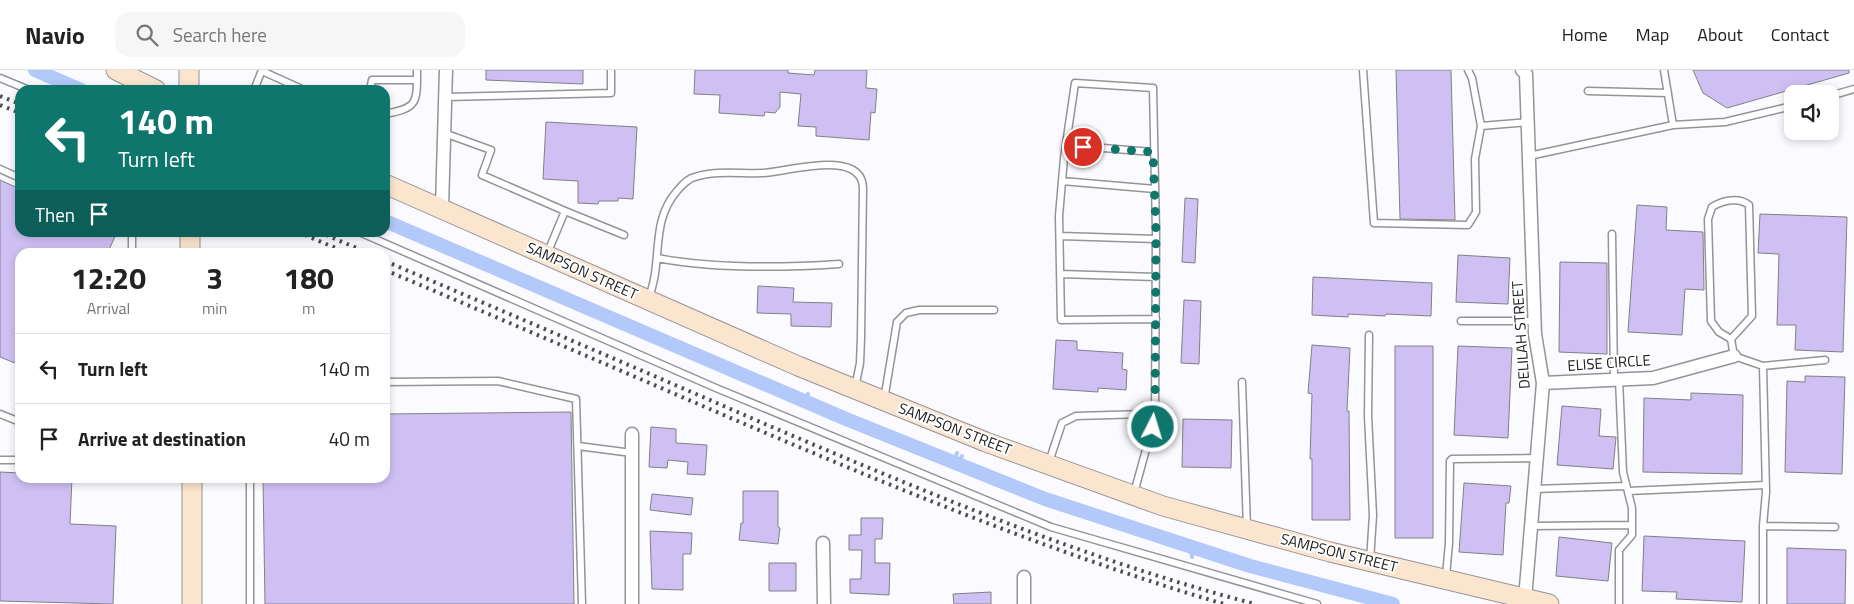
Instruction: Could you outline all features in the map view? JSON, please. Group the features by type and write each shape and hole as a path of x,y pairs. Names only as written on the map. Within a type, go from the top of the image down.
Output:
{"street":[{"path":"116,70 146,85"},
{"path":"189,70 189,85"},
{"path":"442,207 446,70"},
{"name":"DELILAH STREET","path":"1522,70 1526,74 1535,321 1543,383 1525,599"},
{"name":"SAMPSON STREET","path":"390,186 442,207 648,301 854,389 1048,464 1134,495 1248,529 1370,562 1549,604"},
{"name":"ELISE CIRCLE","path":"1543,383 1653,378 1734,356"},
{"path":"632,434 632,604"},
{"path":"192,483 192,604"},
{"path":"823,543 824,604"},
{"path":"1024,577 1024,604"}],"lane":[{"path":"256,85 262,70 294,85"},
{"path":"390,113 408,110 414,103 417,70"},
{"path":"445,97 611,93 611,70"},
{"path":"1363,70 1374,222 1468,225 1476,212 1475,159 1480,126 1472,78 1468,70"},
{"path":"1664,70 1674,125"},
{"path":"0,78 17,85"},
{"path":"371,85 372,80 417,80"},
{"path":"1134,495 1155,417 1156,319 1156,239 1153,88 1075,83 1062,181 1060,236 1061,320 1156,319"},
{"path":"1839,93 1854,88"},
{"path":"1588,91 1668,93"},
{"path":"1529,156 1674,125 1725,122 1784,108"},
{"path":"1480,126 1528,122"},
{"path":"444,132 491,150 482,175 624,235"},
{"path":"1066,145 1153,152"},
{"path":"648,301 657,275 658,230 670,200 693,177 716,174 765,173 827,164 858,173 863,178 861,338 860,363 854,389"},
{"path":"0,169 15,176"},
{"path":"1062,181 1154,189"},
{"path":"1731,339 1752,316 1753,286 1749,205 1745,202 1729,200 1712,207 1708,219 1711,321 1719,332 1731,339 1734,356 1763,366 1825,360"},
{"path":"547,256 565,211"},
{"path":"1612,234 1617,379 1623,472 1632,508 1632,535 1619,550 1619,604"},
{"path":"1060,236 1156,239"},
{"path":"370,237 725,392 1052,527 1317,604"},
{"path":"657,258 703,265 800,267 839,264"},
{"path":"1060,274 1156,277"},
{"path":"884,401 897,322 906,313 918,310 994,310"},
{"path":"1461,321 1535,321"},
{"path":"1369,335 1368,416 1373,515 1370,562"},
{"path":"1763,366 1766,485 1763,526 1763,604"},
{"path":"390,382 498,382 576,399 582,604"},
{"path":"1242,382 1248,529"},
{"path":"0,414 15,420"},
{"path":"1048,464 1062,423 1076,416 1145,414 1155,417"},
{"path":"578,446 632,453"},
{"path":"1445,580 1450,543 1450,461 1452,459 1537,458"},
{"path":"0,460 15,460"},
{"path":"250,483 250,604"},
{"path":"1534,489 1766,485"},
{"path":"1531,526 1632,525"},
{"path":"1763,526 1835,527"}],"building":[{"path":"486,70 583,70 583,84 486,80"},
{"path":"695,70 788,70 788,73 814,75 815,70 867,70 866,88 877,89 875,113 871,112 869,140 816,136 816,127 798,126 801,94 780,92 780,107 775,113 765,112 764,116 719,113 720,95 694,94"},
{"path":"1396,70 1451,70 1455,220 1400,219"},
{"path":"1693,70 1849,70 1849,73 1807,85 1784,85 1784,92 1727,108 1703,93"},
{"path":"546,122 637,127 633,199 618,198 618,201 599,201 598,204 578,203 578,181 543,179"},
{"path":"0,180 15,187 15,237 115,237 110,248 15,248 15,363 0,357"},
{"path":"1185,198 1198,199 1195,263 1182,262"},
{"path":"1637,205 1667,207 1666,230 1703,232 1704,290 1685,289 1682,335 1628,332"},
{"path":"1760,214 1847,217 1843,352 1795,350 1796,325 1777,325 1779,254 1758,253"},
{"path":"1458,255 1510,258 1508,304 1456,302"},
{"path":"1560,262 1607,263 1607,354 1559,352"},
{"path":"1313,277 1432,283 1431,316 1348,314 1348,317 1312,315"},
{"path":"758,286 794,288 793,302 832,303 831,327 791,326 791,314 757,313"},
{"path":"1184,300 1201,301 1199,364 1181,363"},
{"path":"1056,340 1077,341 1077,350 1123,353 1122,369 1127,370 1126,390 1098,388 1098,392 1053,389"},
{"path":"1312,345 1350,348 1347,411 1349,411 1350,520 1312,520 1312,459 1310,459 1312,394 1308,393"},
{"path":"1395,346 1433,346 1433,538 1395,538"},
{"path":"1458,346 1512,348 1508,438 1454,435"},
{"path":"1805,376 1845,377 1842,474 1785,472 1787,381 1805,382"},
{"path":"1691,393 1743,395 1742,474 1643,472 1644,398 1691,400"},
{"path":"1562,406 1601,409 1599,436 1616,437 1613,469 1557,465"},
{"path":"571,412 574,604 265,604 263,483 390,483 390,414"},
{"path":"1183,419 1232,420 1231,468 1182,467"},
{"path":"651,427 676,429 676,443 707,445 705,475 687,474 688,462 668,460 667,468 649,467"},
{"path":"0,472 15,473 15,483 72,483 70,524 116,526 113,604 0,601"},
{"path":"1464,483 1511,486 1509,503 1506,503 1503,555 1459,552"},
{"path":"743,491 778,491 778,527 780,528 778,544 739,540 741,523 743,523"},
{"path":"652,494 693,498 691,515 650,510"},
{"path":"861,518 883,518 882,539 875,539 875,563 890,563 889,595 850,593 850,579 861,579 862,550 849,550 849,535 861,535"},
{"path":"650,531 692,533 691,554 683,554 683,590 652,589"},
{"path":"1644,536 1745,541 1742,602 1676,599 1677,592 1642,591"},
{"path":"1559,537 1612,543 1608,581 1556,576"},
{"path":"1787,548 1846,550 1845,604 1787,604"},
{"path":"769,563 796,563 796,591 769,591"},
{"path":"991,592 991,604 954,604 953,594"}],"waterway":[{"path":"35,70 70,85"},
{"path":"390,223 846,419 1045,499 1250,566 1393,604"},
{"path":"805,401 808,394"},
{"path":"954,462 957,453"},
{"path":"959,464 962,456"},
{"path":"1191,547 1192,557"}],"railway":[{"path":"0,96 15,102"},
{"path":"0,105 15,111"},
{"path":"310,237 336,248"},
{"path":"331,237 357,248"},
{"path":"390,263 885,475 1068,546 1130,567 1255,604"},
{"path":"390,272 781,440 906,491 1095,563 1224,604"}],"route":[{"path":"1083,147 1153,152 1156,258 1155,417 1153,427"}]}
